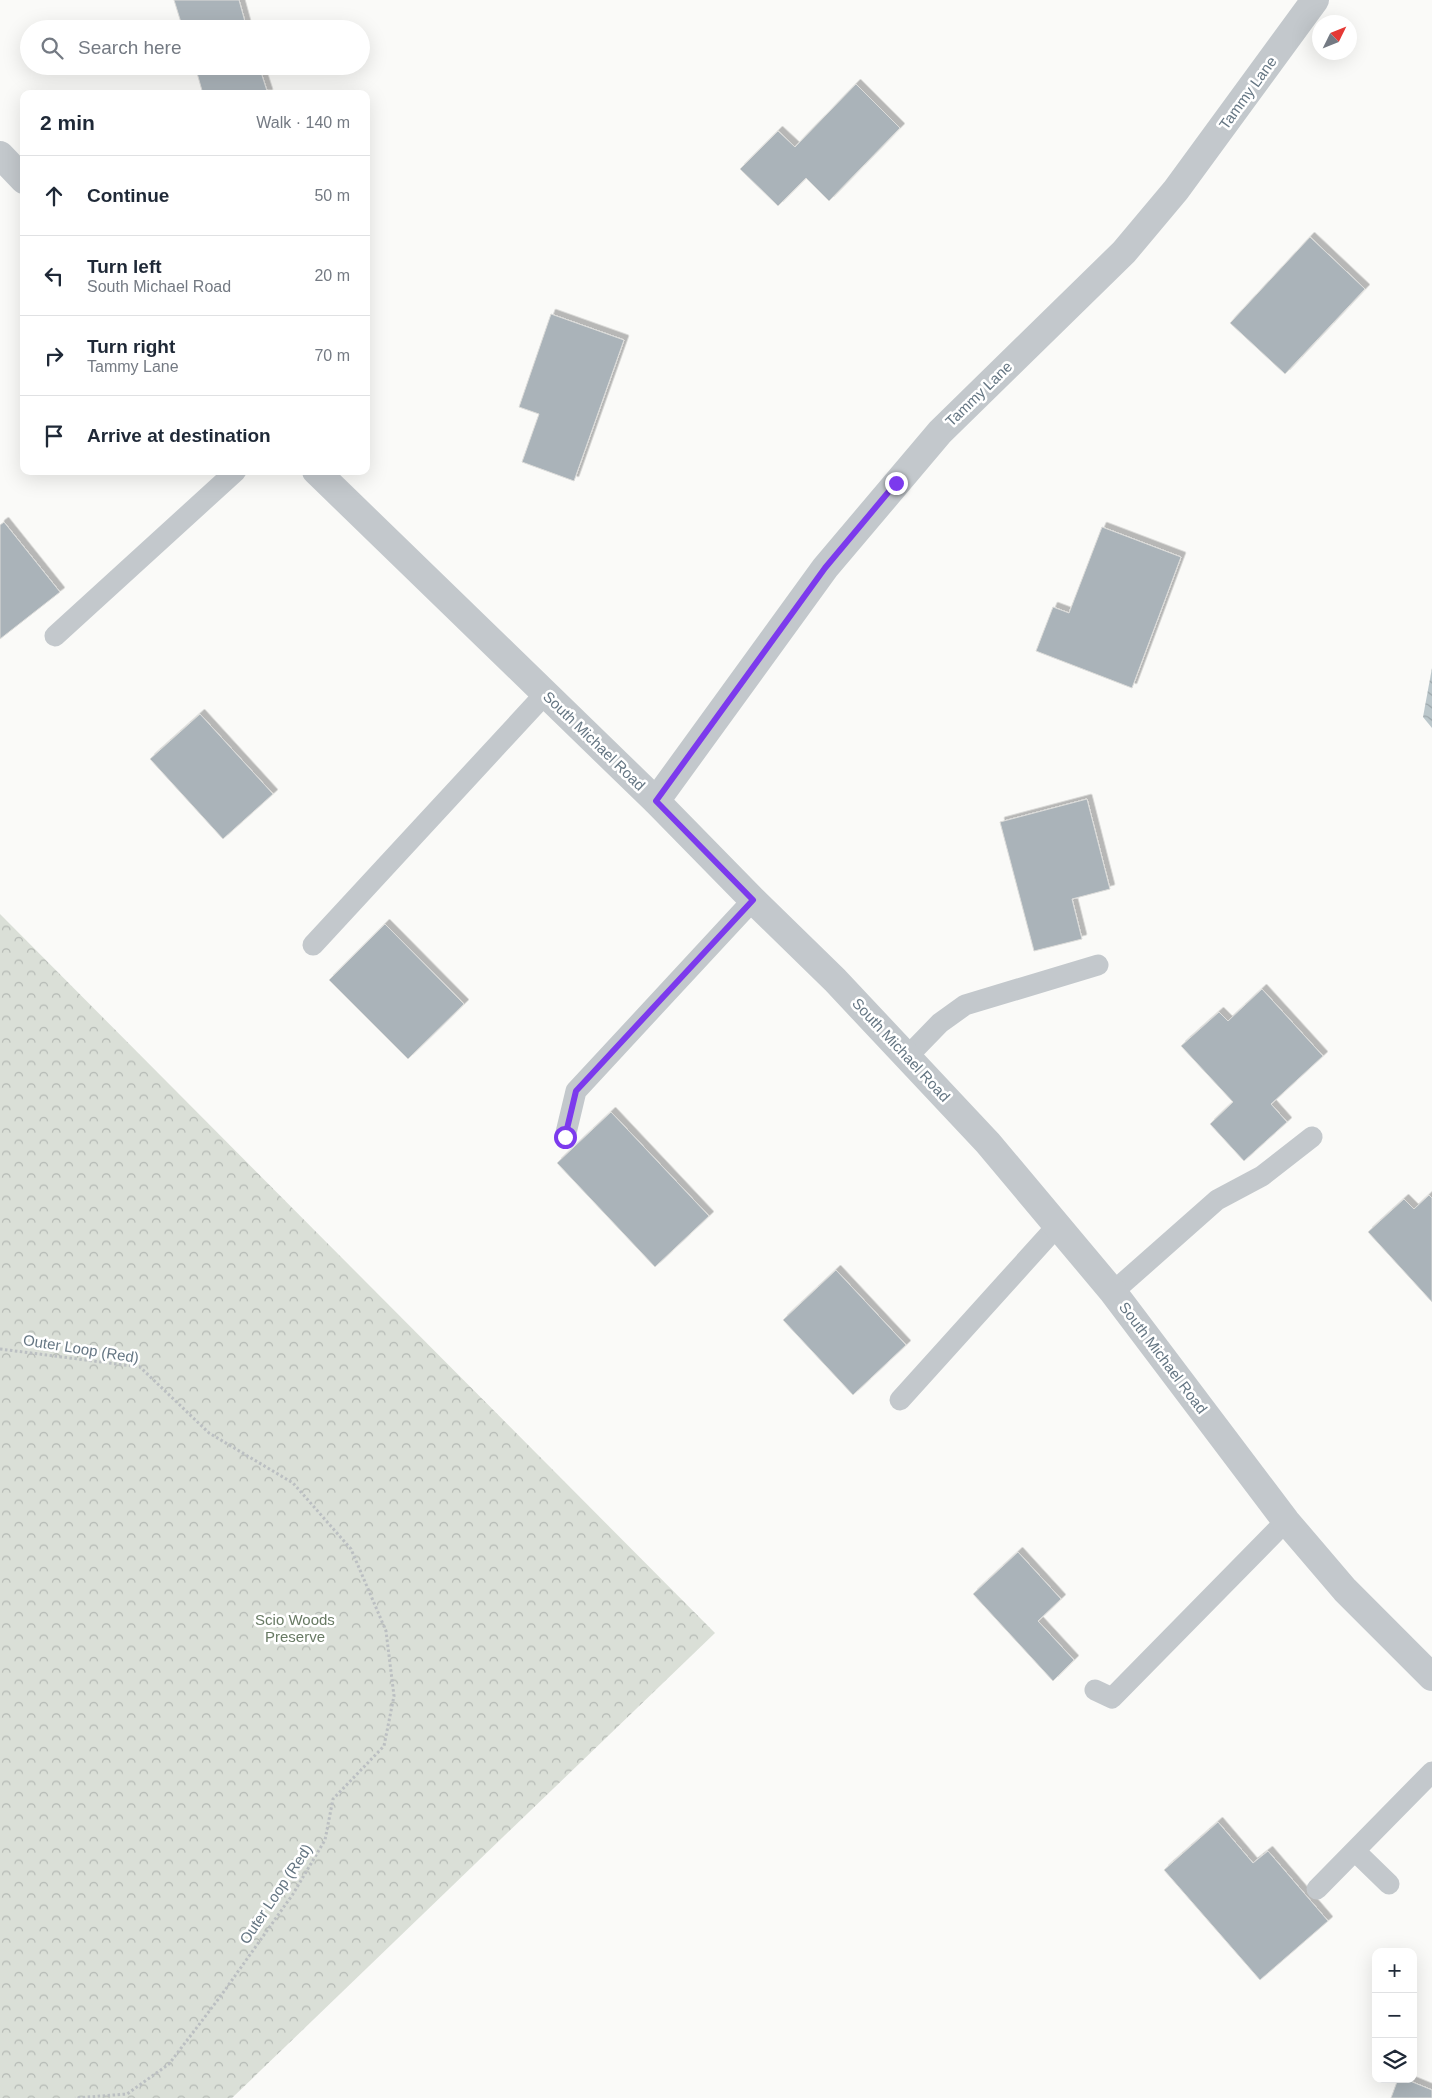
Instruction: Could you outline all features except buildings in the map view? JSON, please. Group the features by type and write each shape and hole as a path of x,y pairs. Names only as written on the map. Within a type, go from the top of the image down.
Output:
{"street":[{"name":"Tammy Lane","path":"656,801 825,568 940,432 1124,252 1176,190 1315,0"},
{"path":"0,155 20,176"},
{"name":"South Michael Road","path":"320,475 656,801 835,980 988,1143 1113,1292 1286,1520 1345,1590 1432,1677"}],"lane":[{"path":"55,636 232,475"},
{"path":"313,945 546,694"},
{"path":"565,1137 576,1091 753,900"},
{"path":"907,1057 940,1023 965,1005 1098,965"},
{"path":"1113,1292 1217,1200 1262,1176 1312,1138"},
{"path":"900,1400 1058,1225"},
{"path":"1095,1690 1112,1698 1286,1520"},
{"path":"1317,1889 1432,1772"},
{"path":"1355,1851 1389,1884"}],"path":[{"name":"Outer Loop (Red)","path":"0,1349 140,1367 209,1434 293,1483 350,1549 386,1631 394,1696 384,1746 334,1799 325,1840 294,1894 169,2064 127,2094 75,2098"}],"green space":[{"name":"Scio Woods Preserve","path":"0,914 715,1633 232,2098 0,2098"}],"water":[{"path":"1432,668 1432,728 1423,717"}],"route":[{"path":"565,1137 576,1091 753,900 656,801 825,568 896,483"}]}
